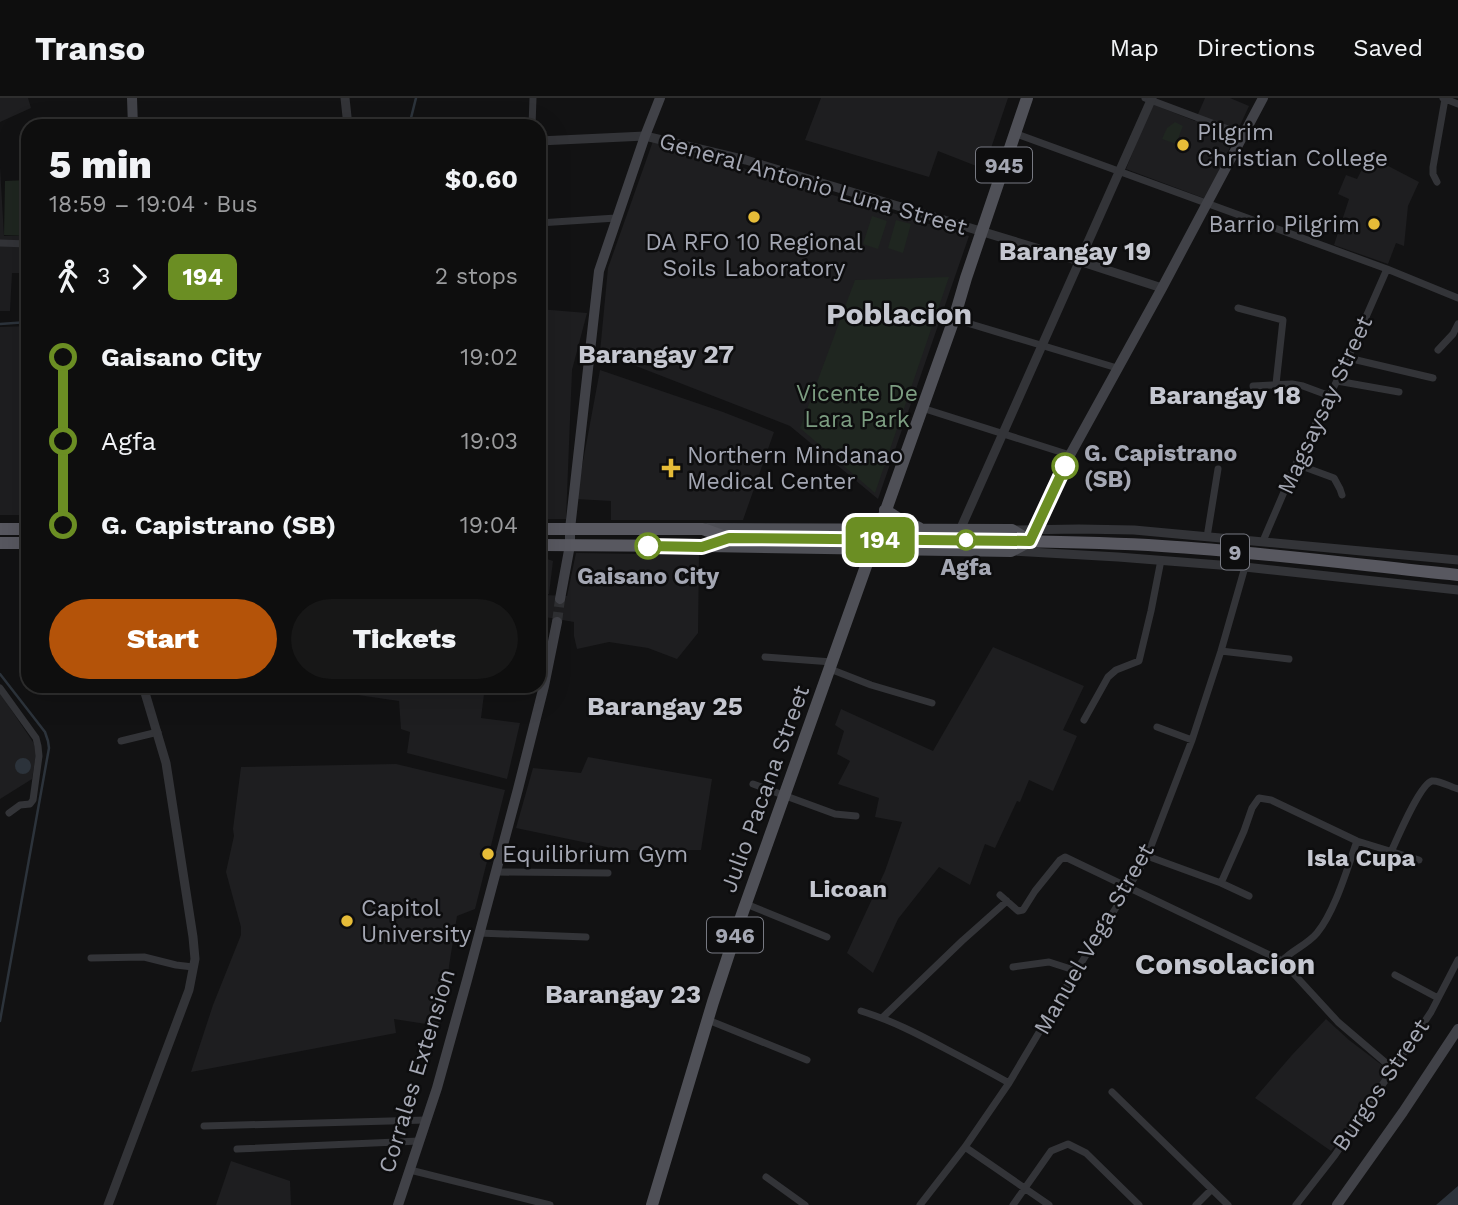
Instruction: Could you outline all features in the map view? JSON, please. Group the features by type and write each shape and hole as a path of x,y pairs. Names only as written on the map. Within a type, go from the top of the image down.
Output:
{"highway":[{"path":"0,529 21,529"},
{"name":"9","path":"546,529 703,529 729,538 810,539 1033,535 1251,553 1458,575"},
{"name":"9","path":"546,545 702,547 729,538"},
{"path":"0,543 21,543"}],"main road":[{"path":"132,98 133,119"},
{"path":"560,599 570,545 599,271 660,98"},
{"name":"945","path":"878,530 954,318 965,278 1027,98"},
{"path":"1033,535 1070,455 1263,98"},
{"path":"885,510 925,535"},
{"name":"9","path":"703,529 878,530 925,535 960,530 1012,530 1033,535"},
{"name":"Julio Pacana Street","path":"652,1205 746,904 878,530"},
{"name":"9","path":"702,547 1011,551 1033,535"},
{"name":"Corrales Extension","path":"546,677 557,622"},
{"name":"Corrales Extension","path":"398,1205 443,1068 542,693"},
{"path":"1337,1205 1458,1029"}],"street":[{"path":"345,98 347,119"},
{"path":"532,119 533,98"},
{"path":"1437,182 1433,167 1444,98 1458,104"},
{"path":"960,530 1149,99 1244,135"},
{"path":"1014,133 1387,269 1458,298"},
{"name":"General Antonio Luna Street","path":"546,141 645,136 746,160 1162,288"},
{"path":"546,223 616,218"},
{"path":"0,243 21,244"},
{"name":"Magsaysay Street","path":"1263,541 1387,269"},
{"path":"1238,308 1283,320 1276,384"},
{"path":"954,318 1117,368"},
{"path":"1438,350 1453,334 1458,324"},
{"path":"1348,358 1433,378"},
{"path":"1337,382 1399,392"},
{"path":"1253,386 1303,386 1330,396"},
{"path":"922,408 1070,455"},
{"path":"1296,464 1334,478 1342,495"},
{"path":"1206,537 1218,469"},
{"path":"1033,535 1118,530 1458,560"},
{"path":"1011,551 1245,567 1458,590"},
{"path":"1084,720 1112,673 1139,661 1142,655 1161,560"},
{"name":"Manuel Vega Street","path":"920,1205 965,1147 1009,1083 1147,856 1192,740 1245,567"},
{"path":"1221,651 1289,659"},
{"path":"765,657 831,666 869,684 932,703"},
{"path":"0,688 36,738 39,751 33,800 9,813"},
{"path":"108,1205 189,990 195,949 166,763 145,693"},
{"path":"1157,727 1192,740"},
{"path":"121,741 158,732"},
{"path":"1391,852 1426,784 1436,781 1458,789"},
{"path":"753,784 835,814 856,817"},
{"path":"1221,883 1252,808 1259,798 1271,800 1357,841 1419,860"},
{"path":"1282,961 1311,940 1327,919 1357,841"},
{"path":"1147,856 1249,896"},
{"path":"999,895 1018,911 1023,910 1035,891 1065,857 1282,961 1338,1022 1393,1069"},
{"path":"496,872 608,873"},
{"path":"883,1017 1007,901"},
{"path":"746,904 827,937"},
{"path":"479,933 586,937"},
{"path":"91,958 144,957 193,967"},
{"name":"Burgos Street","path":"1296,1205 1335,1155 1431,1012 1458,960"},
{"path":"1013,967 1049,962 1077,971"},
{"path":"1395,975 1437,998"},
{"path":"860,1011 883,1017 1009,1083"},
{"path":"708,1020 807,1060"},
{"path":"1112,1093 1228,1205"},
{"path":"204,1126 426,1120"},
{"path":"237,1149 419,1141"},
{"path":"1013,1205 1051,1151 1068,1144 1086,1153 1139,1205"},
{"path":"965,1147 1049,1205"},
{"path":"410,1170 550,1205"},
{"path":"766,1177 805,1205"},
{"path":"1196,1205 1211,1190"}],"shaded area":[{"path":"0,98 28,98 31,108 0,122"},
{"path":"821,98 1008,98 984,169 938,151 929,177 805,140"},
{"name":"Pilgrim Christian College","path":"1205,98 1230,98 1249,106 1206,199 1126,169 1152,104 1195,121"},
{"path":"653,141 969,236 878,499 790,426 600,352 608,268"},
{"name":"Barrio Pilgrim","path":"1369,156 1419,182 1408,206 1404,246 1396,243 1388,264 1334,245 1349,199 1338,194 1346,175 1357,179"},
{"path":"0,167 4,236 21,236 21,273 12,273 10,311 0,311"},
{"path":"546,310 587,313 572,370 566,519 546,519"},
{"path":"21,326 21,515 0,515 0,327"},
{"name":"Northern Mindanao Medical Center","path":"600,370 774,432 743,520 611,520 611,501 576,499"},
{"path":"546,552 547,559 553,561 549,594 546,595"},
{"path":"576,553 699,555 698,633 677,659 648,648 609,642 577,649 574,622 546,617 546,595 567,596"},
{"path":"993,647 1084,686 1063,730 1077,736 1053,791 1029,780 995,848 985,844 970,885 939,867 898,919 873,973 847,953 885,871 902,822 875,817 879,798 838,784 850,761 837,754 844,731 835,725 841,709 933,751"},
{"path":"0,693 37,748 32,779 0,799"},
{"path":"345,693 484,693 481,718 520,723 507,779 407,753 410,732 401,729 399,701"},
{"path":"588,757 712,779 701,850 621,850 516,828 533,768 581,773"},
{"path":"23,758 29,760 29,772 23,774 17,772 15,766 17,760"},
{"name":"Capitol University","path":"396,764 505,790 475,909 457,916 447,999 439,1026 394,1019 396,1033 191,1072 213,1005 241,935 226,872 234,836 241,767"},
{"path":"1326,1019 1391,1072 1331,1151 1255,1098"},
{"path":"231,1161 290,1181 291,1205 216,1205"},
{"path":"1458,1186 1458,1205 1436,1205"}],"green space":[{"path":"1175,122 1183,126 1176,144 1162,139 1167,128"},
{"path":"21,180 21,236 4,235 5,181"},
{"path":"872,216 887,221 878,249 863,244"},
{"path":"896,220 911,224 903,253 888,248"},
{"name":"Vicente De Lara Park","path":"949,277 875,493 800,428 855,280"}],"waterway":[{"path":"411,119 416,98"},
{"path":"0,324 21,322"},
{"path":"0,674 45,732 49,748 0,1021"}],"tunnel":[{"path":"557,622 560,599"}],"bus line":[{"name":"194","path":"648,546 702,547 729,538 1030,541 1065,466"}],"place":[{"name":"Pilgrim Christian College","path":"1183,145"},
{"name":"DA RFO 10 Regional Soils Laboratory","path":"754,217"},
{"name":"Barrio Pilgrim","path":"1374,224"},
{"name":"G. Capistrano (SB)","path":"1065,466"},
{"name":"Northern Mindanao Medical Center","path":"671,468"},
{"name":"Agfa","path":"966,540"},
{"name":"Gaisano City","path":"648,546"},
{"name":"Equilibrium Gym","path":"488,854"},
{"name":"Capitol University","path":"347,921"}],"district":[{"name":"Barangay 19","path":"1075,251"},
{"name":"Poblacion","path":"899,313"},
{"name":"Barangay 27","path":"656,354"},
{"name":"Barangay 18","path":"1225,395"},
{"name":"Barangay 25","path":"665,706"},
{"name":"Isla Cupa","path":"1361,858"},
{"name":"Licoan","path":"848,889"},
{"name":"Consolacion","path":"1225,963"},
{"name":"Barangay 23","path":"623,994"}]}
